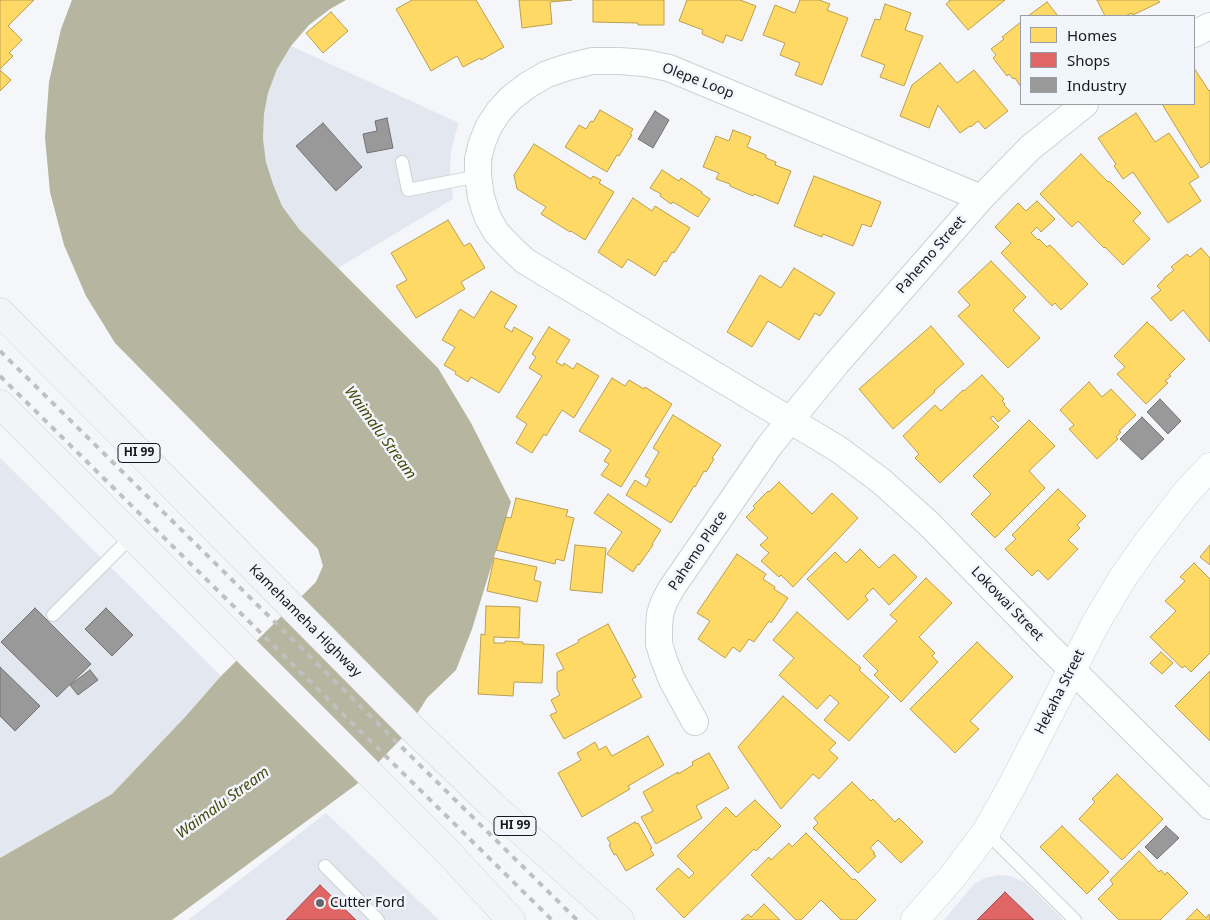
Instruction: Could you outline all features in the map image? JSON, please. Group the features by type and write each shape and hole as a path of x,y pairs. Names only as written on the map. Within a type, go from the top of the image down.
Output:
{"main road":[{"name":"Kamehameha Highway","path":"0,312 414,730 492,806 620,920"},
{"path":"0,404 447,851 511,920"}],"street":[{"path":"1195,34 1210,26"},
{"name":"Olepe Loop","path":"790,420 524,261 509,246 496,232 487,216 481,197 478,176 478,159 482,142 499,111 511,98 528,85 547,74 568,66 592,61 645,63 669,68 981,198"},
{"name":"Pahemo Street","path":"790,420 837,363 981,198 1030,148 1084,105"},
{"name":"Lokowai Street","path":"790,420 838,449 881,481 928,523 1210,806"},
{"name":"Pahemo Place","path":"696,722 672,680 664,660 659,644 658,628 660,614 671,589 759,461 790,420"},
{"name":"Hekaha Street","path":"915,920 953,876 986,832 1012,786 1097,621 1127,572 1185,494 1210,466"}],"lane":[{"path":"402,162 408,190 478,176"},
{"path":"53,615 132,536"},
{"path":"986,832 1075,920"},
{"path":"325,866 378,920"}],"shaded area":[{"path":"291,46 459,123 451,152 450,168 453,199 338,268 299,229 282,206 266,162 263,139 264,114 268,93 277,69"},
{"path":"0,458 221,676 112,794 0,858"},
{"path":"326,813 439,920 188,920"},
{"path":"999,875 1010,876 1025,882 1063,920 944,920 974,884 985,878"}],"water":[{"name":"Waimalu Stream","path":"72,0 346,0 330,9 309,25 291,46 277,69 268,93 264,114 263,139 266,162 273,184 282,206 299,229 438,368 471,423 511,502 472,629 456,670 427,698 402,738 357,784 172,920 0,920 0,858 112,794 221,676 316,582 323,566 318,549 115,343 86,296 64,245 50,192 45,137 49,82 61,29"}],"building: Homes":[{"path":"0,0 34,0 8,26 22,40 9,53 13,56 0,69"},
{"path":"412,0 476,0 504,47 481,60 480,58 463,67 457,56 431,71 396,9"},
{"path":"519,0 572,0 550,2 552,24 522,28"},
{"path":"593,0 664,0 664,25 593,22"},
{"path":"687,0 740,0 756,6 742,41 726,35 723,43 702,34 703,30 679,21"},
{"path":"800,0 819,0 830,4 827,10 848,18 822,85 795,75 800,63 780,55 785,43 763,35 775,5 795,13"},
{"path":"949,0 1005,0 968,30 946,4"},
{"path":"1097,0 1158,0 1160,2 1133,15 1132,13 1127,15 1104,15"},
{"path":"1047,2 1057,15 1029,15"},
{"path":"885,4 911,13 905,30 923,36 904,86 880,77 885,65 861,56 875,19 880,20"},
{"path":"331,12 348,31 323,53 306,33"},
{"path":"1020,23 1020,86 1015,78 1013,79 1009,74 1007,76 993,58 996,55 991,49 1004,39 1002,37"},
{"path":"940,63 957,83 974,70 1008,111 985,129 978,121 960,133 938,105 929,128 900,116 912,85"},
{"path":"0,70 11,80 0,91"},
{"path":"1195,70 1210,90 1210,162 1201,168 1163,105 1195,105"},
{"path":"600,110 633,129 630,134 632,135 607,172 565,147 579,125 586,129"},
{"path":"1136,113 1155,142 1169,133 1199,177 1189,183 1201,201 1168,223 1133,172 1123,179 1114,166 1116,164 1098,138"},
{"path":"733,130 751,137 747,147 766,155 766,158 776,162 775,165 791,171 778,204 730,186 730,184 716,179 719,173 703,167 716,136 729,141"},
{"path":"534,144 591,179 593,176 601,180 599,183 614,192 585,240 541,214 546,207 517,189 514,175"},
{"path":"1081,154 1141,213 1133,221 1150,239 1123,265 1078,221 1072,227 1040,194"},
{"path":"662,170 679,181 681,178 710,199 698,217 673,202 671,204 660,196 661,194 650,188"},
{"path":"814,176 881,202 871,227 862,224 853,246 823,234 822,237 794,226"},
{"path":"633,198 652,211 655,206 690,228 674,253 672,252 666,262 664,261 655,276 628,259 622,268 598,252"},
{"path":"1037,201 1055,219 1041,232 1037,227 1031,233 1047,247 1050,245 1088,284 1061,310 1055,303 1052,306 1001,253 1011,243 995,227 1018,203 1026,211"},
{"path":"448,220 464,246 470,243 485,268 461,282 465,289 416,318 396,286 407,280 391,253"},
{"path":"1201,248 1210,258 1210,342 1183,310 1171,321 1151,298 1161,290 1157,286 1174,270 1171,267 1187,254 1190,257"},
{"path":"991,261 1026,297 1013,310 1040,338 1008,368 958,316 970,305 958,292"},
{"path":"794,268 835,293 820,316 815,313 799,340 768,321 752,347 727,332 760,275 781,288"},
{"path":"491,291 517,306 504,327 512,332 514,327 533,338 499,393 471,377 468,382 444,365 455,347 442,340 460,309 474,318"},
{"path":"1147,322 1185,359 1169,375 1171,376 1165,381 1168,383 1146,404 1117,374 1125,367 1114,356"},
{"path":"931,326 964,364 893,429 859,389"},
{"path":"549,327 570,340 556,362 563,366 564,363 573,369 577,363 599,376 574,418 562,410 546,436 544,434 532,453 516,443 527,424 516,417 542,376 529,368 536,357 532,354"},
{"path":"982,375 1004,399 1002,401 1004,405 1010,411 998,422 993,416 990,418 999,427 940,483 915,458 919,454 903,436 935,405 941,411"},
{"path":"612,378 625,386 629,380 644,389 645,387 672,404 621,487 601,475 609,464 604,461 611,450 579,431"},
{"path":"1089,382 1102,397 1111,389 1136,415 1119,431 1121,432 1116,437 1118,439 1097,459 1069,429 1074,425 1060,410"},
{"path":"673,415 721,445 712,458 714,459 706,472 704,471 671,523 626,495 635,480 646,487 650,479 645,476 659,452 653,448"},
{"path":"1029,420 1055,446 1029,471 1045,488 995,538 971,514 991,494 973,476"},
{"path":"779,482 812,514 832,493 858,518 793,587 781,575 779,577 761,561 769,553 760,545 768,538 746,517 755,508 753,506"},
{"path":"1058,489 1086,516 1077,525 1080,528 1068,540 1078,549 1048,580 1038,570 1032,576 1005,549 1016,539 1012,535"},
{"path":"608,494 661,530 653,545 633,572 607,554 622,532 594,513"},
{"path":"516,498 568,510 566,516 574,518 564,561 556,559 555,564 496,550 506,517 511,518"},
{"path":"575,545 606,548 602,593 570,590"},
{"path":"1210,545 1210,565 1200,557"},
{"path":"860,549 879,568 894,554 917,577 889,605 873,588 865,596 868,600 848,620 807,579 835,552 846,563"},
{"path":"737,554 766,574 763,579 788,598 771,623 769,621 754,642 749,639 740,652 733,647 725,658 698,639 710,621 697,613"},
{"path":"494,558 537,567 534,580 541,582 537,602 487,591"},
{"path":"1194,563 1210,579 1210,653 1191,672 1185,666 1182,668 1150,637 1176,611 1165,601 1185,581 1180,577"},
{"path":"926,578 952,603 919,637 935,653 932,656 938,662 901,702 874,675 878,671 863,656 897,621 890,615"},
{"path":"486,606 520,607 519,638 494,637 494,643 505,643 505,641 544,645 542,683 514,682 513,696 478,694 481,634 485,635"},
{"path":"797,612 861,668 859,670 889,697 849,741 824,720 839,703 830,695 817,709 779,675 794,658 773,640"},
{"path":"608,624 636,677 632,679 642,697 564,739 550,715 557,712 551,700 560,695 557,689 557,672 564,669 556,654"},
{"path":"977,642 1013,677 970,721 979,729 955,753 910,709"},
{"path":"1161,652 1173,663 1162,674 1150,663"},
{"path":"1210,671 1210,741 1175,706"},
{"path":"783,696 836,743 829,750 838,758 819,779 813,774 781,809 738,747"},
{"path":"648,736 664,765 628,786 630,789 582,817 558,773 581,760 577,753 595,742 599,750 606,746 612,756"},
{"path":"709,753 729,788 696,806 702,818 656,844 641,817 653,811 643,792 678,772 678,774 693,765 692,762"},
{"path":"1117,774 1163,819 1122,860 1079,819 1095,802 1092,799"},
{"path":"852,782 871,801 873,799 895,822 899,818 923,842 901,863 878,840 870,848 876,856 858,873 813,828 818,823 814,818"},
{"path":"755,800 781,826 756,851 754,849 684,918 656,889 678,868 689,878 694,873 677,856 726,807 736,817"},
{"path":"635,822 636,824 638,823 654,855 626,871 616,854 614,855 607,838"},
{"path":"1062,826 1109,872 1087,894 1040,847"},
{"path":"806,833 876,900 856,920 841,920 821,900 801,920 796,920 751,875 769,857 771,860 789,843 792,847"},
{"path":"1139,851 1159,872 1161,870 1165,875 1167,872 1188,893 1160,920 1119,920 1098,899 1113,884 1110,880"},
{"path":"764,904 780,920 741,920 748,914 751,917"},
{"path":"1197,909 1206,918 1209,914 1210,920 1186,920"}],"building: Shops":[{"name":"Cutter Ford","path":"320,885 356,920 286,920"},
{"path":"1005,892 1034,920 977,920"}],"building: Industry":[{"path":"655,111 669,120 653,148 638,139"},
{"path":"387,118 393,148 367,153 363,134 377,131 375,121"},
{"path":"323,123 362,167 336,191 296,146"},
{"path":"1160,399 1181,421 1168,434 1147,412"},
{"path":"1142,417 1164,439 1142,460 1120,439"},
{"path":"35,608 91,664 57,697 1,642"},
{"path":"106,608 133,635 112,656 85,629"},
{"path":"0,667 40,706 15,731 0,716"},
{"path":"90,670 98,680 78,695 70,685"},
{"path":"1166,826 1179,838 1157,859 1145,847"}],"railway":[{"path":"0,351 577,920"},
{"path":"0,376 552,920"}],"place":[{"name":"Cutter Ford","path":"320,903"}]}
